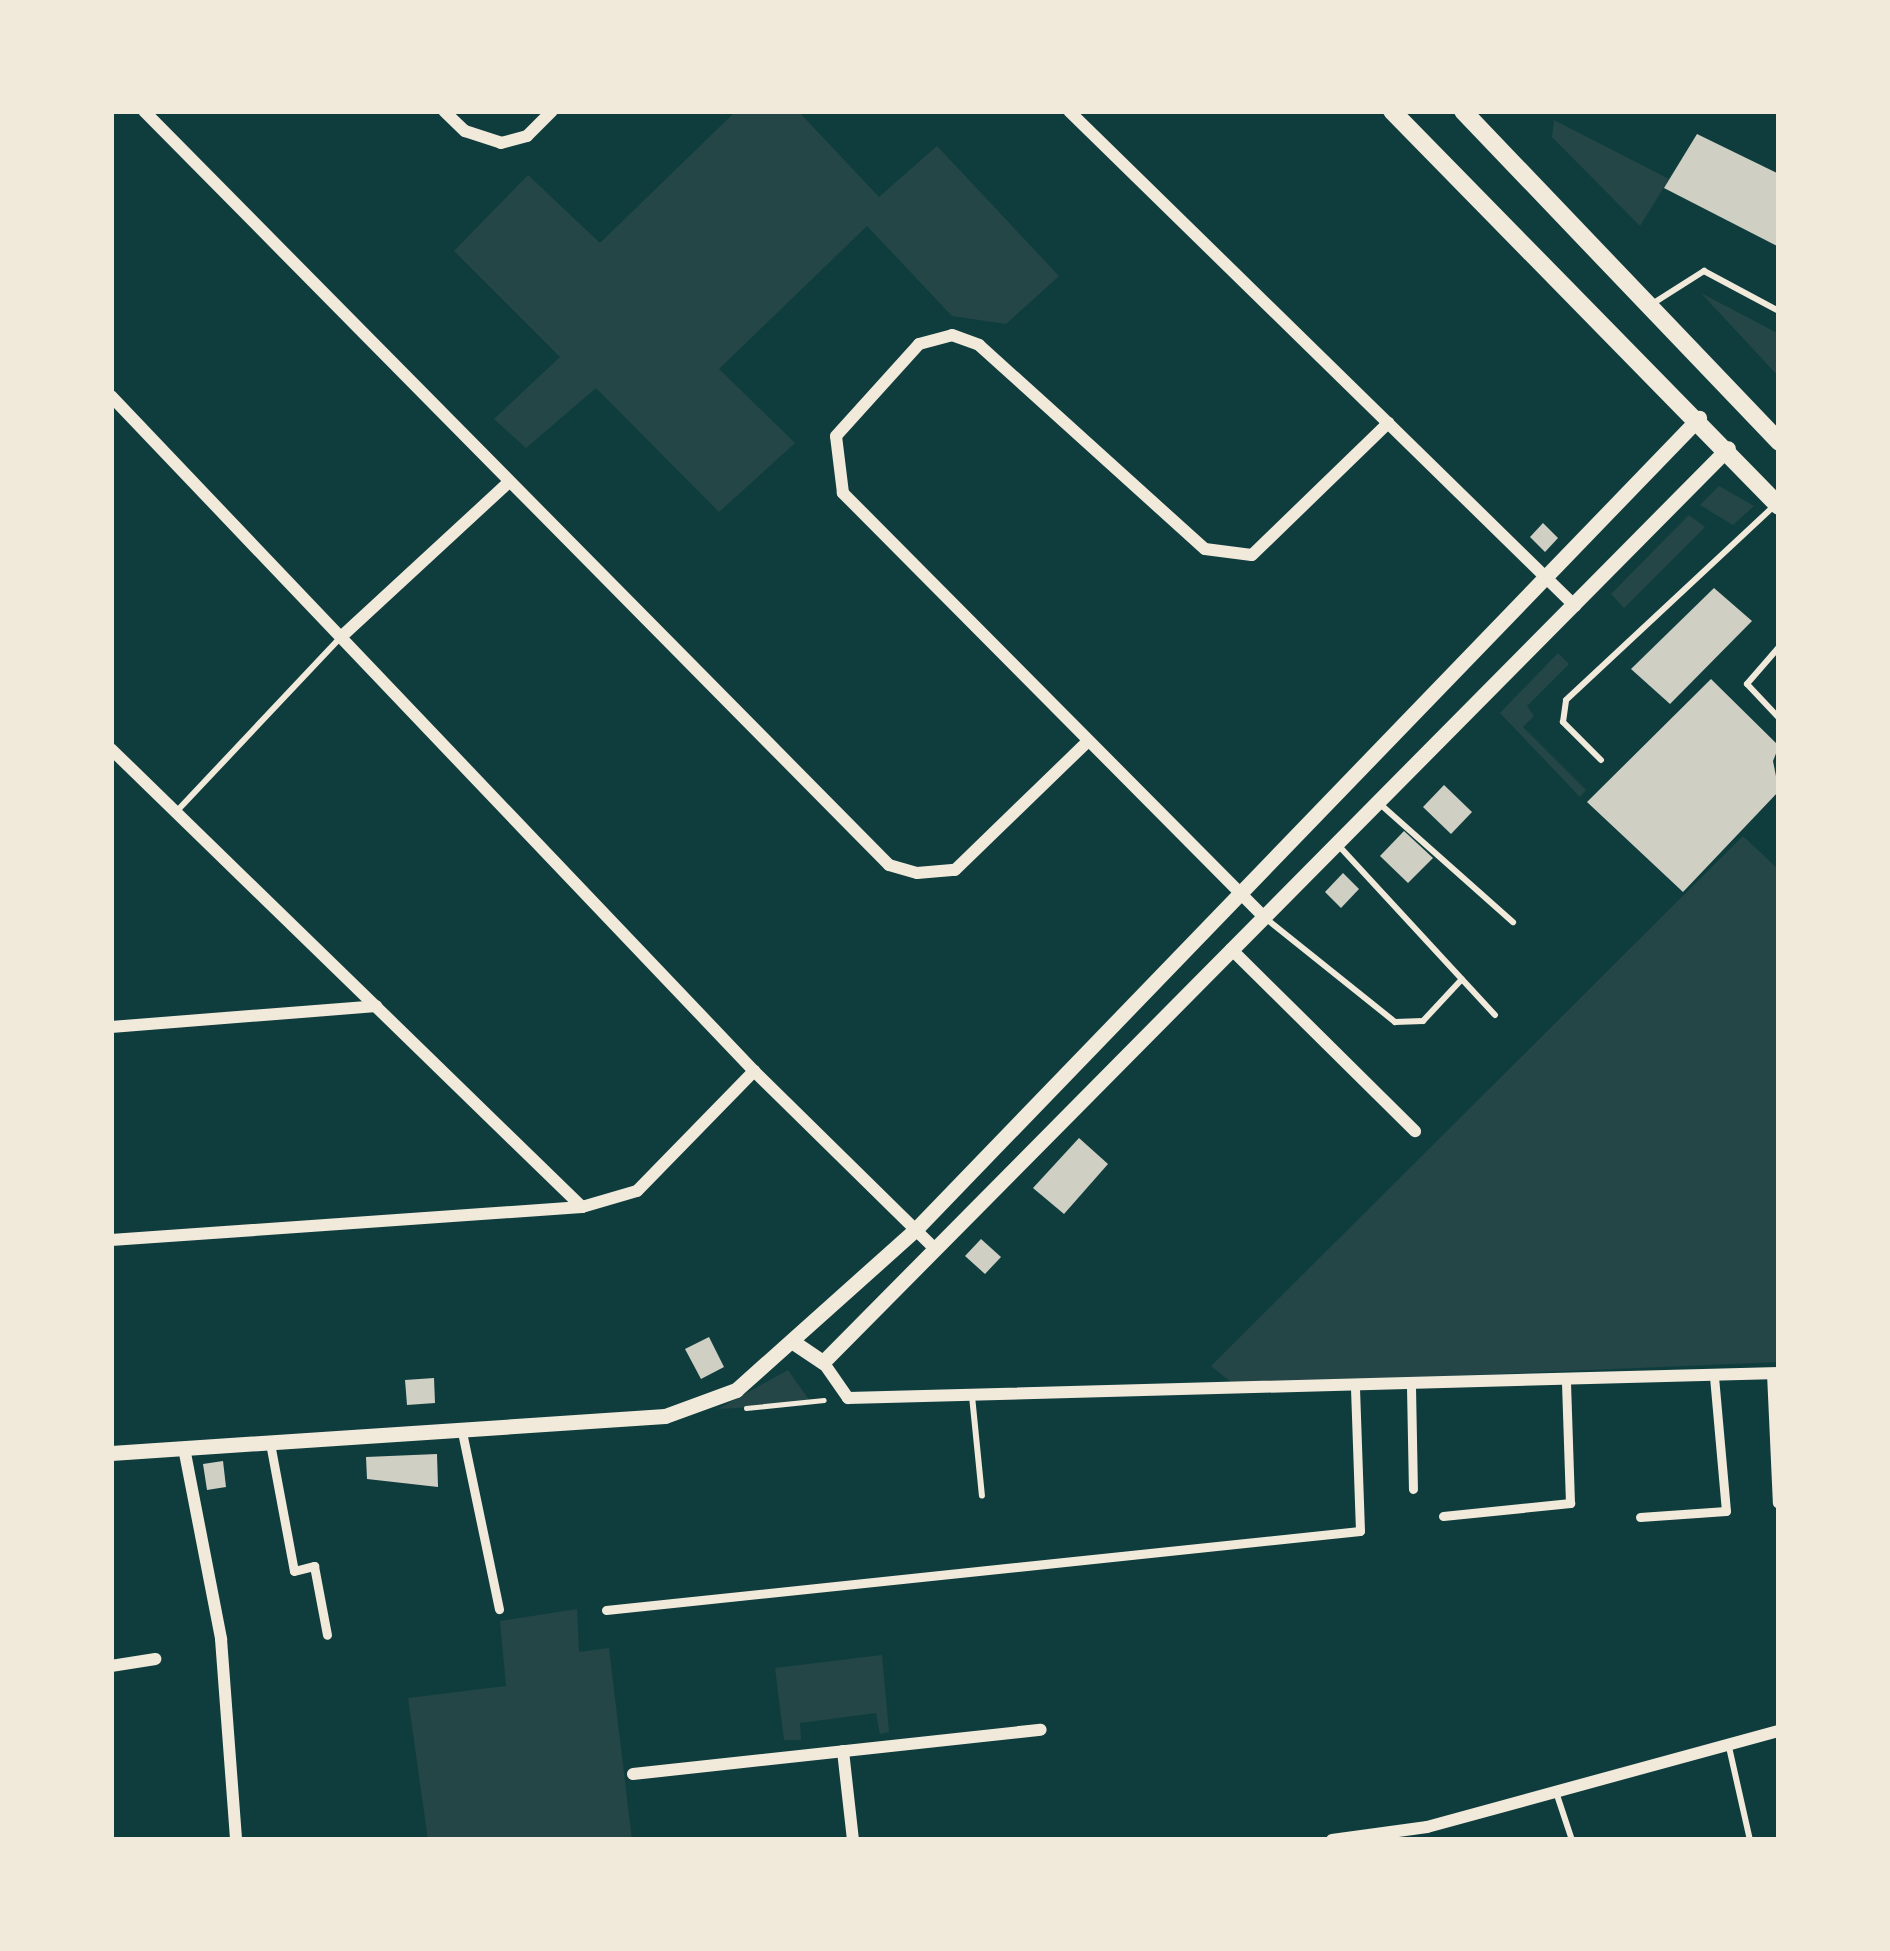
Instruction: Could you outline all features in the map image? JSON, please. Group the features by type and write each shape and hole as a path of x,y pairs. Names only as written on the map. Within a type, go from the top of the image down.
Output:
{"main road":[{"path":"1391,111 1699,418 1778,504"},
{"path":"1463,111 1779,442"}],"street":[{"path":"144,111 507,484 890,865 917,873 955,870 1086,743"},
{"path":"444,111 465,131 501,142 526,136 553,111"},
{"path":"1069,111 1575,606"},
{"path":"1264,917 1086,743 843,493 836,436 919,344 952,335 979,344 1205,549 1252,555 1388,423"},
{"path":"111,396 754,1071 932,1246"},
{"path":"111,1453 665,1416 736,1390 796,1344 915,1230 1548,580 1699,418"},
{"path":"823,1362 932,1246 1575,606 1727,448"},
{"path":"341,638 507,484"},
{"path":"111,749 581,1208"},
{"path":"1231,949 1415,1131"},
{"path":"111,1027 376,1006"},
{"path":"111,1240 581,1208 637,1191 754,1071"},
{"path":"796,1344 823,1362 848,1398 1185,1383 1228,1393 1775,1373 1777,1503"},
{"path":"1640,1517 1726,1511 1714,1376"},
{"path":"1443,1516 1570,1503 1566,1381"},
{"path":"1411,1387 1413,1489"},
{"path":"606,1610 1360,1531 1355,1389"},
{"path":"462,1432 499,1609"},
{"path":"270,1444 294,1571 314,1566 327,1635"},
{"path":"184,1448 221,1639 236,1840"},
{"path":"111,1666 155,1659"},
{"path":"633,1774 1041,1730"},
{"path":"1332,1840 1426,1827 1779,1731"},
{"path":"843,1751 853,1840"}],"lane":[{"path":"1651,305 1704,272 1779,311"},
{"path":"1601,760 1563,722 1566,700 1778,504"},
{"path":"176,812 341,638"},
{"path":"1779,647 1747,684 1779,718"},
{"path":"1378,801 1513,922"},
{"path":"1337,843 1495,1016"},
{"path":"1264,917 1395,1022 1423,1021 1462,979"},
{"path":"972,1393 982,1496"},
{"path":"1729,1744 1750,1840"},
{"path":"1555,1789 1572,1840"}],"path":[{"path":"734,1409 848,1398"}],"shaded area":[{"path":"736,111 798,111 879,197 937,146 1059,276 1006,324 952,316 867,226 719,369 795,443 719,512 596,388 526,448 494,419 560,357 454,251 528,175 600,243"},
{"path":"1554,120 1669,179 1640,226 1552,137"},
{"path":"1701,293 1779,334 1779,377"},
{"path":"1719,486 1754,506 1733,525 1700,505"},
{"path":"1689,515 1705,527 1624,608 1611,594"},
{"path":"1558,653 1569,664 1527,706 1534,716 1523,727 1586,790 1580,797 1500,713"},
{"path":"1743,836 1779,870 1779,1362 1235,1385 1211,1366"},
{"path":"788,1370 812,1404 718,1409"},
{"path":"577,1609 579,1652 609,1648 632,1840 428,1840 408,1698 506,1686 500,1621"},
{"path":"882,1655 889,1732 880,1734 876,1713 800,1723 801,1740 784,1740 775,1668"}],"building":[{"path":"1697,134 1779,174 1779,247 1664,188"},
{"path":"1543,523 1558,538 1545,552 1530,537"},
{"path":"1714,588 1752,621 1670,704 1631,669"},
{"path":"1711,679 1779,746 1773,761 1779,791 1683,892 1587,802"},
{"path":"1444,785 1472,812 1451,834 1423,807"},
{"path":"1404,831 1433,858 1408,883 1380,856"},
{"path":"1343,873 1359,889 1341,908 1325,892"},
{"path":"1079,1138 1108,1164 1064,1214 1033,1188"},
{"path":"981,1239 1001,1257 985,1274 965,1256"},
{"path":"709,1337 724,1367 701,1379 685,1349"},
{"path":"434,1378 435,1403 407,1405 405,1380"},
{"path":"437,1454 438,1487 367,1479 366,1457"},
{"path":"223,1461 226,1487 207,1490 203,1464"}]}
